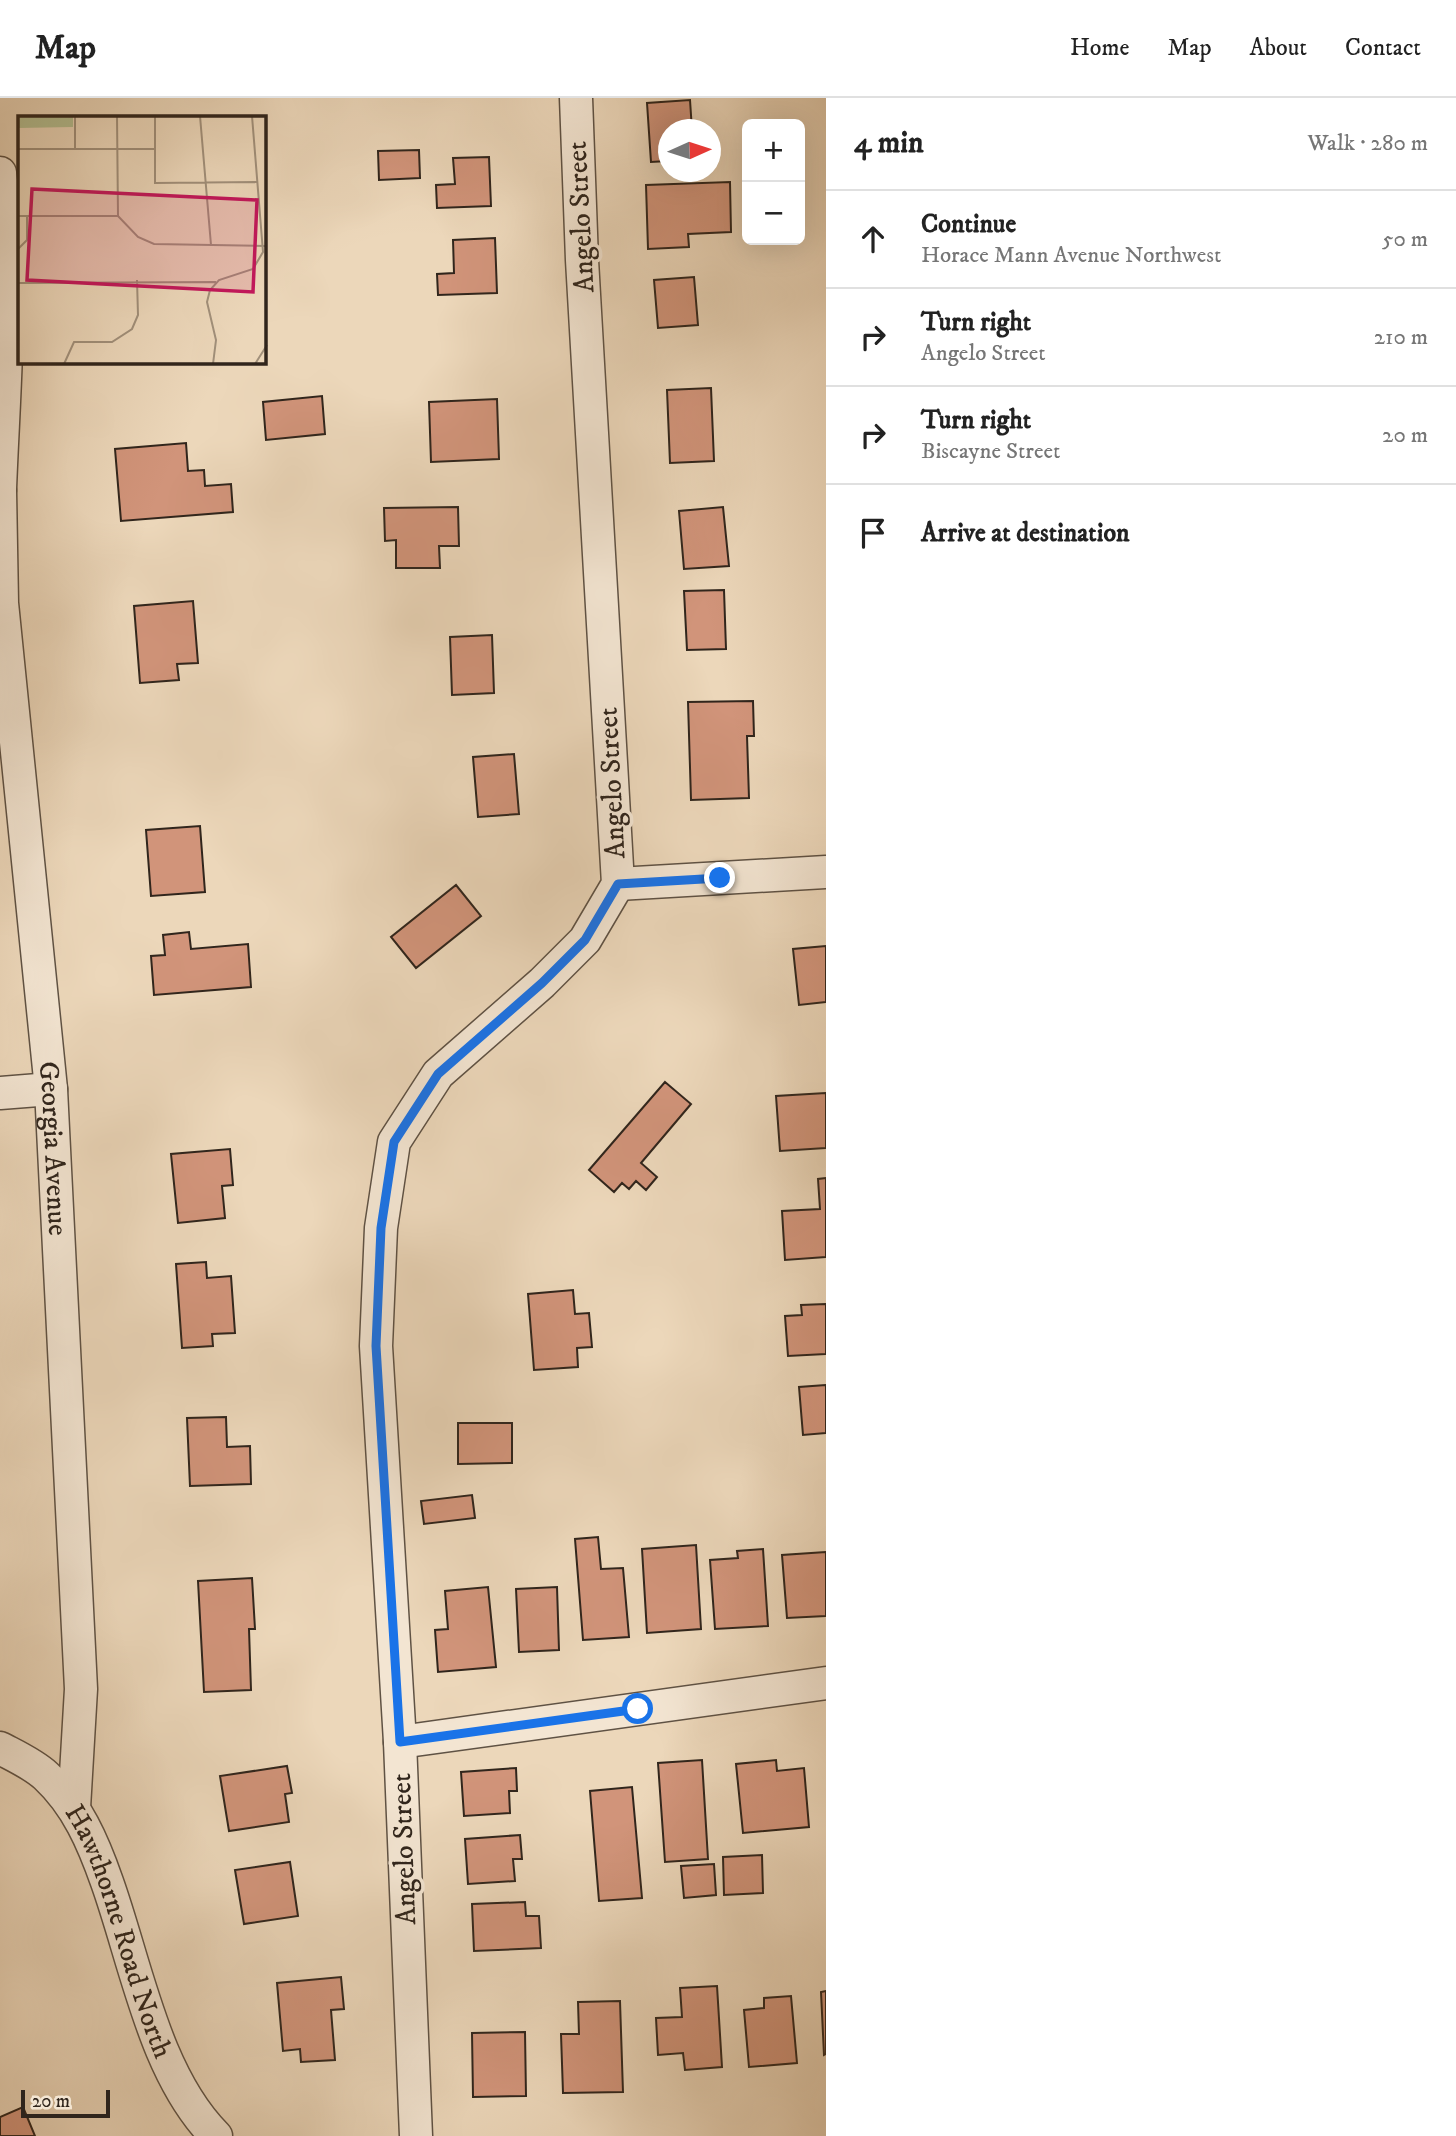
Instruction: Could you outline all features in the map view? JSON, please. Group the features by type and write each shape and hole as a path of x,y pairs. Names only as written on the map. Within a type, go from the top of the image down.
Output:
{"street":[{"name":"Angelo Street","path":"416,2136 400,1742 376,1346 381,1228 394,1142 438,1074 542,983 585,940 618,884 583,274 576,98"},
{"name":"Georgia Avenue","path":"0,173 7,224 5,380 0,490 2,603 51,1089 81,1689 74,1808"},
{"path":"618,884 826,872"},
{"path":"0,1093 51,1089"},
{"path":"400,1742 826,1683"},
{"name":"Hawthorne Road North","path":"0,1748 43,1774 74,1808 99,1857 165,2056 191,2106 216,2136"}],"building":[{"path":"690,100 691,119 658,119 658,162 651,162 647,103"},
{"path":"419,150 420,178 379,180 378,151"},
{"path":"489,157 491,206 437,208 436,185 455,184 453,158"},
{"path":"730,182 731,232 688,234 689,247 648,249 646,185"},
{"path":"495,238 497,293 438,295 437,274 454,273 453,240"},
{"path":"694,277 698,325 658,328 654,280"},
{"path":"711,388 714,461 670,463 667,390"},
{"path":"322,396 325,434 266,440 263,402"},
{"path":"497,399 499,459 431,462 429,402"},
{"path":"186,443 188,471 204,470 205,486 231,484 233,512 121,521 115,449"},
{"path":"458,507 459,546 439,546 440,568 396,568 396,540 385,541 384,508"},
{"path":"723,507 729,566 684,569 679,511"},
{"path":"724,590 726,649 687,650 684,591"},
{"path":"193,601 198,663 177,664 179,680 140,683 134,606"},
{"path":"492,635 494,693 452,695 450,637"},
{"path":"753,701 754,736 747,736 749,798 691,800 688,702"},
{"path":"514,754 519,814 478,817 473,757"},
{"path":"200,826 205,892 151,896 146,830"},
{"path":"456,885 481,916 416,968 391,937"},
{"path":"189,932 191,949 248,944 251,987 154,995 151,956 165,955 163,935"},
{"path":"826,946 826,1002 799,1005 793,949"},
{"path":"665,1082 691,1104 641,1163 657,1177 646,1190 636,1181 629,1189 622,1183 614,1192 589,1170"},
{"path":"826,1093 826,1148 780,1151 776,1096"},
{"path":"230,1149 233,1185 222,1186 225,1218 178,1223 171,1154"},
{"path":"826,1178 826,1257 785,1260 782,1211 820,1209 818,1179"},
{"path":"206,1262 207,1278 231,1276 235,1333 212,1334 213,1346 182,1348 176,1264"},
{"path":"573,1290 575,1314 589,1313 592,1347 577,1348 578,1367 534,1370 528,1294"},
{"path":"826,1304 826,1354 788,1356 785,1316 802,1315 801,1305"},
{"path":"826,1385 826,1433 803,1435 799,1387"},
{"path":"226,1417 227,1447 250,1446 251,1484 190,1486 187,1418"},
{"path":"458,1423 512,1423 512,1463 458,1464"},
{"path":"472,1495 475,1518 424,1524 421,1501"},
{"path":"598,1537 601,1569 623,1568 629,1637 583,1640 575,1539"},
{"path":"696,1545 701,1629 647,1633 642,1549"},
{"path":"763,1549 768,1626 715,1629 710,1560 738,1558 737,1551"},
{"path":"826,1552 826,1616 787,1618 782,1555"},
{"path":"252,1578 255,1629 249,1629 251,1690 204,1692 198,1581"},
{"path":"488,1587 496,1667 438,1672 435,1630 448,1629 445,1591"},
{"path":"557,1587 559,1650 519,1652 516,1589"},
{"path":"702,1760 708,1859 665,1862 658,1763"},
{"path":"776,1760 777,1771 804,1768 809,1827 743,1833 736,1764"},
{"path":"287,1766 292,1793 285,1794 289,1822 229,1831 220,1776"},
{"path":"516,1768 517,1791 509,1791 510,1813 464,1816 461,1772"},
{"path":"632,1787 642,1898 599,1901 590,1791"},
{"path":"520,1835 522,1859 513,1859 515,1881 468,1884 465,1839"},
{"path":"762,1855 763,1893 724,1895 723,1857"},
{"path":"290,1862 298,1916 244,1924 235,1870"},
{"path":"714,1864 716,1895 684,1898 681,1866"},
{"path":"525,1902 526,1916 539,1916 541,1948 474,1951 472,1904"},
{"path":"341,1977 344,2009 331,2010 335,2060 301,2062 300,2049 283,2051 277,1983"},
{"path":"717,1986 722,2067 685,2070 683,2053 658,2055 656,2018 682,2017 680,1988"},
{"path":"826,1991 826,2054 824,2055 821,1992"},
{"path":"791,1996 797,2063 749,2067 744,2010 764,2008 764,1998"},
{"path":"620,2001 623,2092 563,2093 561,2034 579,2034 578,2002"},
{"path":"525,2032 526,2096 473,2097 472,2033"},
{"path":"23,2107 35,2136 0,2136 0,2117"}],"route":[{"path":"638,1709 400,1742 376,1346 381,1228 394,1142 438,1074 542,983 585,940 618,884 720,878"}]}
